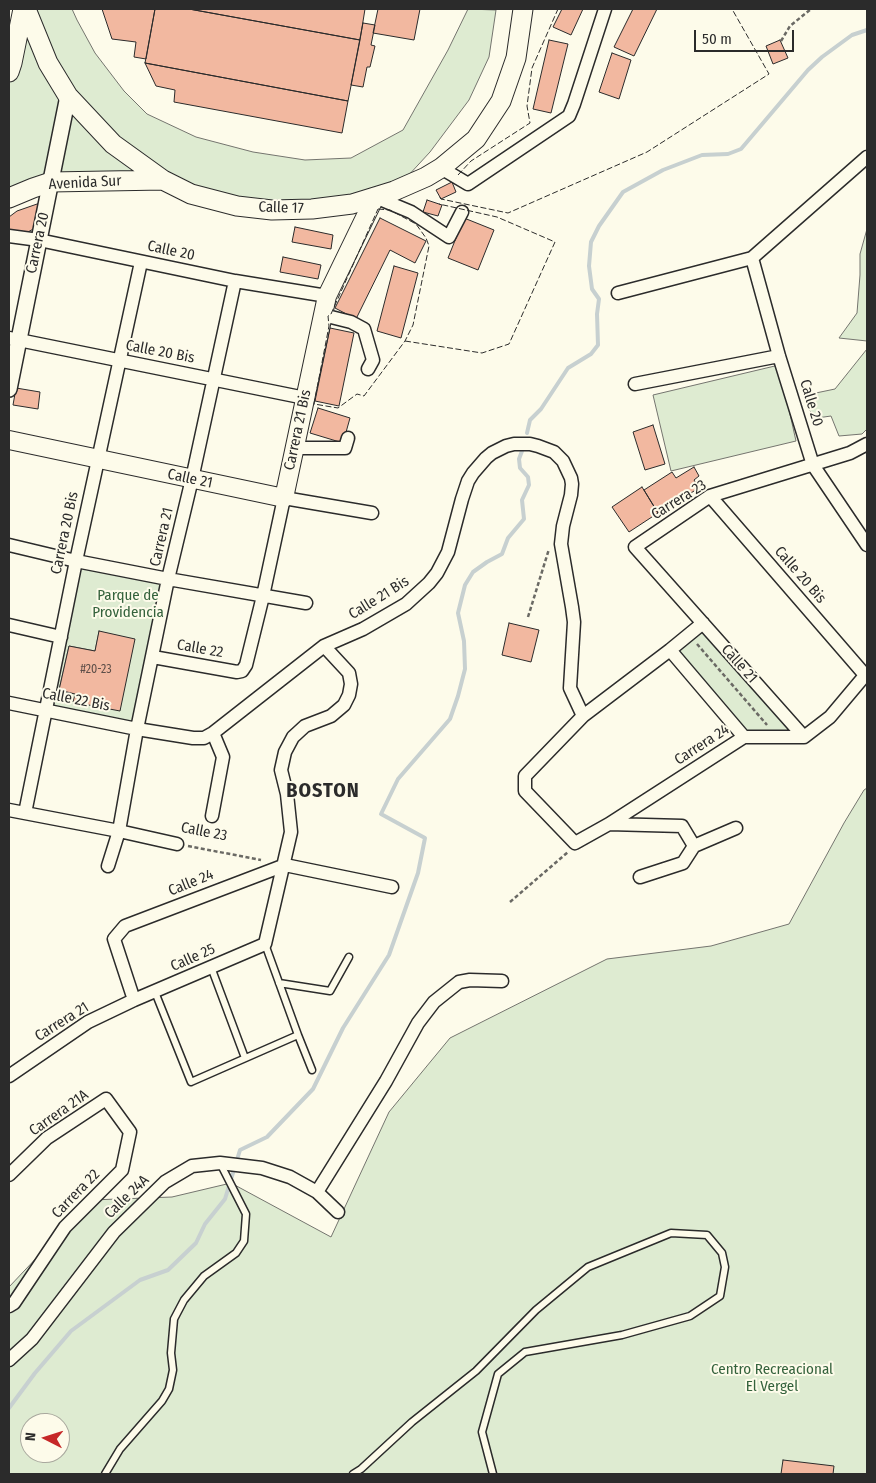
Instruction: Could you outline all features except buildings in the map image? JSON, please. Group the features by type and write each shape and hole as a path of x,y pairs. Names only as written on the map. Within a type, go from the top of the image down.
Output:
{"main road":[{"path":"9,72 24,9"},
{"name":"Calle 17","path":"24,9 48,63 68,96 113,144 163,180 191,194 237,206 272,210 312,210 352,204 402,188 442,168 476,138 501,101 516,58 524,11"},
{"name":"Avenida Sur","path":"9,198 51,182 163,180"},
{"name":"Carrera 21 Bis","path":"284,498 327,296 375,197"},
{"name":"Calle 21","path":"9,440 284,498"}],"street":[{"path":"442,168 468,184 568,116 574,104 605,9"},
{"name":"Carrera 20","path":"9,389 14,339 39,240 68,96"},
{"path":"618,293 752,258 867,157"},
{"path":"375,197 411,212 449,237 462,212"},
{"name":"Calle 20","path":"9,236 39,240 235,281 327,296"},
{"name":"Calle 20","path":"752,258 779,356 813,465 867,545"},
{"name":"Carrera 20 Bis","path":"25,813 76,560 141,262"},
{"name":"Carrera 21","path":"108,866 119,831 137,729 168,579 192,480 235,281"},
{"path":"323,315 351,322 364,329 373,360 368,369"},
{"name":"Calle 20 Bis","path":"14,339 305,398"},
{"path":"635,384 779,356"},
{"path":"295,448 345,448 348,438"},
{"name":"Calle 21 Bis","path":"213,734 324,646 362,630 406,604 429,583 448,552 468,481 492,453 514,444 530,444 554,452 563,461 571,478 571,495 563,526 561,544 574,622 570,688 583,716"},
{"name":"Carrera 23","path":"702,623 635,548 710,496 850,453 867,444"},
{"name":"Calle 20 Bis","path":"710,496 866,674"},
{"name":"Calle 21","path":"284,498 372,513"},
{"name":"Carrera 21 Bis","path":"242,670 246,665 263,596 284,498"},
{"path":"9,545 168,579 306,603"},
{"path":"575,843 525,791 525,776 583,716 670,650 702,623"},
{"name":"Calle 21","path":"702,623 804,737"},
{"path":"9,625 61,637"},
{"path":"265,944 291,832 287,794 281,770 285,752 293,737 306,726 331,716 344,705 349,695 351,684 349,673 324,646"},
{"path":"670,650 744,737"},
{"name":"Calle 22","path":"153,657 237,672 242,670"},
{"path":"804,737 830,717 866,674"},
{"name":"Calle 22 Bis","path":"9,703 137,729 193,738 204,738 213,734"},
{"path":"212,816 223,757 213,734"},
{"name":"Carrera 24","path":"575,843 609,824 744,737 804,737"},
{"name":"Calle 23","path":"9,810 177,844"},
{"path":"609,824 682,826 694,846"},
{"path":"640,877 683,863 694,846 736,828"},
{"path":"284,865 392,887"},
{"name":"Calle 24","path":"134,1000 114,939 125,926 284,865"},
{"name":"Calle 25","path":"134,1000 265,944"},
{"path":"317,1192 386,1081 418,1023 434,1002 459,982 470,980 502,981"},
{"name":"Carrera 21","path":"9,1076 88,1022 134,1000"},
{"name":"Carrera 21A","path":"9,1175 47,1138 106,1099"},
{"name":"Carrera 22","path":"9,1306 14,1303 65,1227 122,1170 130,1132 106,1099"},
{"name":"Calle 24A","path":"9,1360 32,1339 114,1232 165,1182 192,1166 220,1163 262,1168 290,1178 317,1192 338,1212"}],"lane":[{"path":"265,944 312,1070"},
{"path":"280,983 330,991 349,957"},
{"path":"211,967 245,1058"},
{"path":"155,992 191,1082 298,1035"},
{"path":"105,1474 120,1449 162,1401 169,1389 172,1370 171,1353 174,1319 184,1300 204,1276 236,1253 244,1242 246,1214 220,1163"},
{"path":"353,1474 412,1422 476,1371 536,1310 588,1267 672,1233 707,1235 722,1253 725,1267 720,1296 690,1316 622,1335 525,1352 498,1374 482,1432 493,1474"}],"path":[{"path":"781,42 790,26 811,9"},
{"path":"528,617 551,542 563,526"},
{"path":"689,634 777,737"},
{"path":"510,902 566,855 575,843"},
{"name":"Calle 23","path":"177,844 284,865"}],"green space":[{"path":"23,9 72,9 95,53 124,91 147,114 196,137 253,152 305,160 351,158 403,130 448,50 468,9 496,10 489,57 469,100 430,152 394,191 272,210 163,180 51,182 9,198 9,72"},
{"path":"867,229 867,341 839,338 857,313 860,254"},
{"path":"867,349 867,429 862,434 839,436 831,416 817,418 809,410 811,394 835,389"},
{"path":"779,365 796,441 671,471 653,395"},
{"name":"Parque de Providencia","path":"76,561 168,579 137,729 45,710","holes":["99,632 120,710 59,690 69,646 95,651"]},
{"path":"703,623 804,737 744,737 670,650"},
{"name":"Centro Recreacional El Vergel","path":"867,788 867,1474 9,1474 9,1287 91,1200 172,1197 231,1183 331,1237 389,1112 450,1038 607,959 711,946 789,924 844,823"}],"waterway":[{"path":"527,433 530,420 541,409 568,368 591,354 598,345 597,314 599,299 592,289 589,266 591,242 599,226 623,192 663,170 702,155 728,154 741,149 808,70 852,35 867,30"},
{"path":"9,1408 35,1373 71,1331 140,1280 168,1270 196,1243 205,1224 225,1199 240,1150 267,1137 313,1089 343,1028 389,955 418,873 425,838 381,814 398,779 450,719 465,669 464,641 458,613 465,585 473,572 502,554 508,538 524,519 522,500 529,485 528,477 520,468 519,459 522,451"}],"fence":[{"path":"458,175 471,161 530,123 527,106 532,68 558,9"},
{"path":"440,197 441,199 508,213 647,152 769,74 732,9"},
{"path":"405,341 482,353 509,344 555,242 497,217 439,204"},
{"path":"378,209 390,210 416,224 429,246 413,325 405,341 364,396 357,394 338,408 314,404 329,326 328,316 331,314 378,209"}],"district":[{"name":"BOSTON","path":"323,791"}]}
